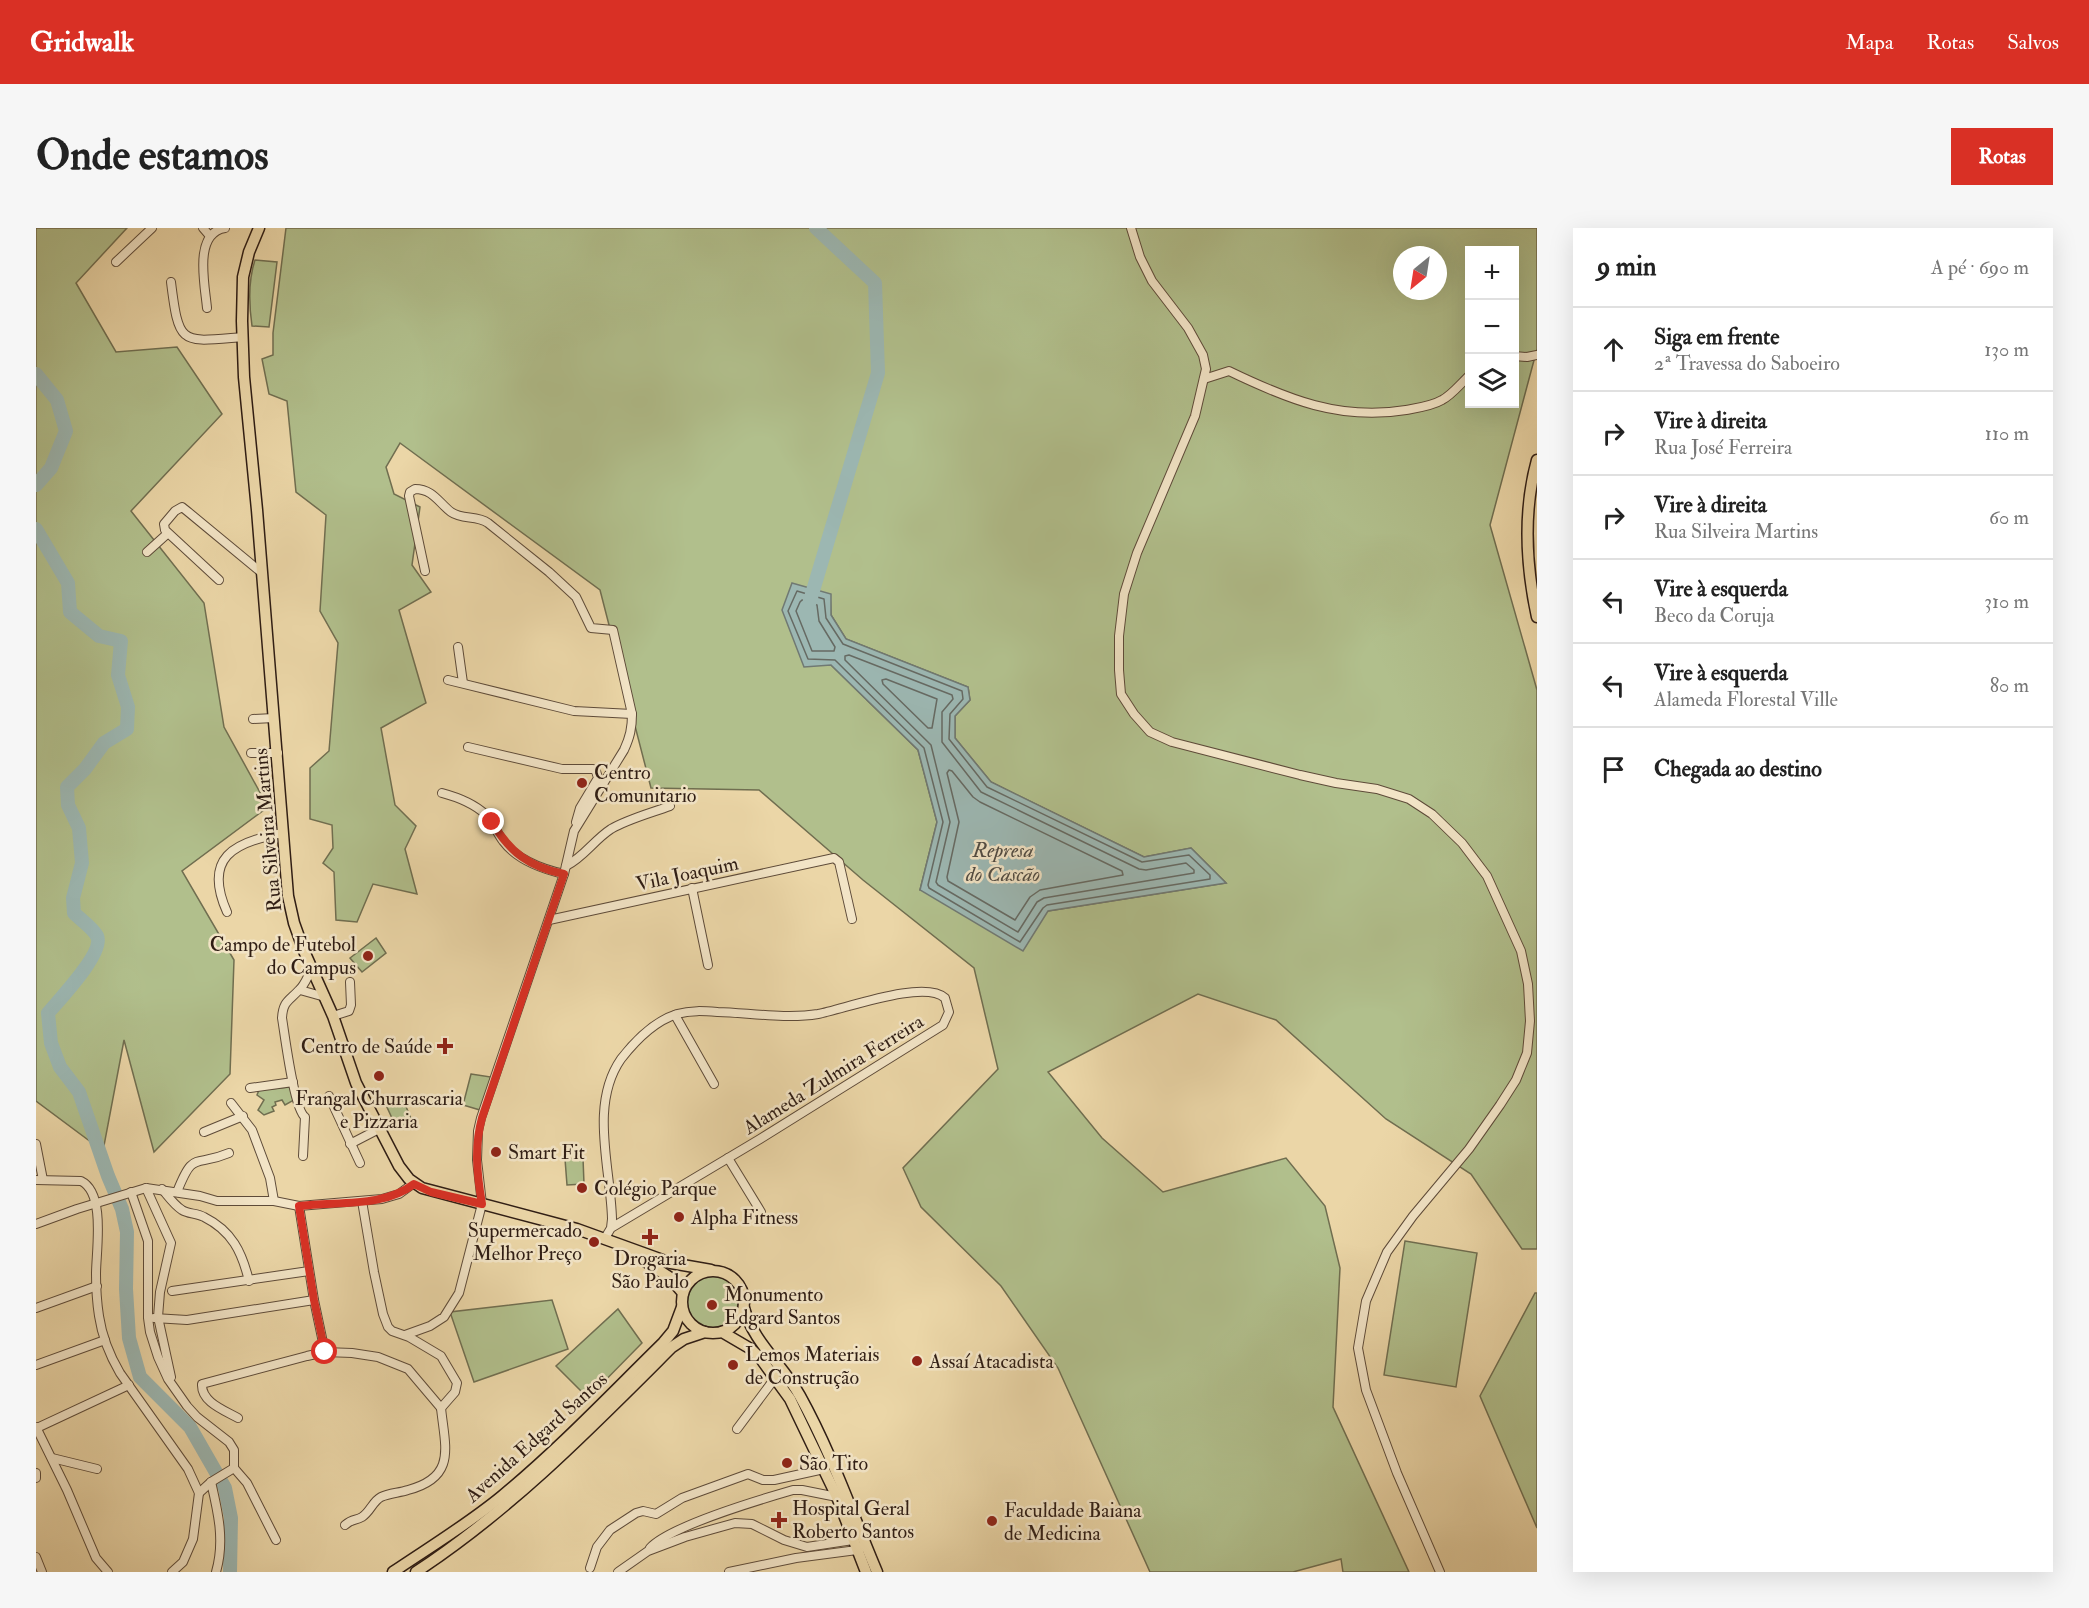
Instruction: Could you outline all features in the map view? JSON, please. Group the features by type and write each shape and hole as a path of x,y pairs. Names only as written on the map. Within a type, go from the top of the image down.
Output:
{"main road":[{"name":"Rua Silveira Martins","path":"256,229 243,277 244,378 278,753 288,896 294,923 333,1016 356,1083 399,1166 414,1184"},
{"path":"1537,460 1529,499 1528,562 1537,617"},
{"path":"414,1184 431,1192 578,1229 604,1238 626,1248 669,1277 682,1293"},
{"path":"626,1248 639,1250 671,1263 725,1273 736,1281 743,1294 744,1308 752,1330 788,1377 815,1425 867,1572"},
{"path":"711,1270 698,1274 688,1282 682,1293 682,1307 686,1318 694,1327 705,1332 722,1332 732,1327 740,1318 744,1308"},
{"name":"Avenida Edgard Santos","path":"393,1572 456,1530 520,1480 580,1426 663,1343 677,1323 682,1307"},
{"name":"Avenida Edgard Santos","path":"416,1572 477,1530 535,1481 672,1347 684,1339 705,1332"},
{"path":"722,1332 751,1349 790,1399 859,1545 877,1572"}],"street":[{"path":"116,262 152,228"},
{"path":"203,228 209,236"},
{"path":"207,309 205,251 209,236 225,228"},
{"path":"1131,228 1140,257 1152,281 1188,328 1203,355 1206,369 1195,416 1141,544 1124,594 1119,636 1121,693 1134,714 1150,732 1172,742 1300,775 1377,789 1409,799 1424,809 1462,843 1487,876 1521,951 1528,984 1530,1021 1527,1053 1516,1080 1469,1149 1413,1216 1388,1252 1366,1301 1358,1348 1366,1390 1397,1473 1440,1572"},
{"path":"171,282 180,328 185,336 201,340 243,337"},
{"path":"1519,356 1537,355"},
{"path":"1527,357 1537,361"},
{"path":"1204,379 1228,371 1293,400 1328,410 1370,413 1410,409 1442,400 1465,379"},
{"path":"425,571 409,496 410,492 416,489 431,493 449,510 458,515 479,518 488,523 576,597 591,628 613,630 632,714 631,736 574,831"},
{"path":"219,579 168,534 164,524 175,511 182,507 262,573"},
{"path":"147,552 168,534"},
{"path":"458,647 463,683"},
{"path":"448,680 574,711 632,714"},
{"path":"253,719 274,718"},
{"path":"405,1335 444,1317 459,1293 482,1204 477,1160 478,1131 565,870 580,808 598,778 596,771 590,768 562,769 468,747"},
{"path":"251,753 278,753"},
{"path":"442,793 458,798 485,814 503,841 521,857 543,868 565,870 612,828 670,806"},
{"path":"227,912 218,888 220,867 226,857 246,843 260,837 283,833"},
{"name":"Vila Joaquim","path":"549,920 836,858 839,862 852,920"},
{"path":"692,888 708,964"},
{"path":"303,1156 305,1117 300,1112 293,1082 282,1010 291,996 300,990 312,969"},
{"path":"333,1016 349,1011 350,982"},
{"path":"300,990 325,997"},
{"name":"Alameda Zulmira Ferreira","path":"604,1238 611,1228 943,1024 949,1012 948,1003 942,995 925,991 874,999 816,1014 797,1016 698,1011 675,1015 652,1028 629,1049 620,1061 610,1083 604,1117 604,1149 612,1209 611,1228"},
{"path":"675,1015 714,1084"},
{"path":"250,1088 293,1082"},
{"path":"329,1096 360,1163"},
{"path":"231,1103 243,1116 255,1137 270,1178 274,1201"},
{"path":"204,1131 243,1116"},
{"path":"350,1143 379,1129"},
{"path":"36,1144 39,1180 81,1181 87,1186 96,1203 99,1318 111,1357 188,1469 199,1493 194,1539 183,1562 172,1572"},
{"path":"177,1192 190,1164 197,1160 214,1159 229,1154"},
{"path":"728,1158 761,1212"},
{"path":"36,1224 146,1188 217,1201 274,1201 299,1206 392,1197 414,1184"},
{"path":"146,1188 171,1243 153,1318"},
{"path":"161,1189 182,1210 195,1213 211,1221 233,1240 242,1256 249,1281"},
{"path":"131,1192 148,1241 153,1318 174,1388 197,1417 229,1442 234,1450 234,1468 247,1483 276,1540"},
{"path":"363,1201 383,1314 392,1331 405,1335 441,1356 457,1383 455,1392 441,1408"},
{"path":"299,1206 325,1352"},
{"path":"172,1291 309,1271"},
{"path":"36,1308 97,1286"},
{"path":"153,1318 194,1319 314,1300"},
{"path":"36,1365 105,1340"},
{"path":"238,1418 208,1400 202,1392 202,1384 325,1352 378,1357 408,1369 441,1408 445,1454 440,1474 410,1490 378,1499 363,1516 352,1519 345,1525"},
{"path":"737,1429 775,1378"},
{"path":"108,1572 96,1558 36,1427 129,1385"},
{"path":"52,1458 97,1469"},
{"path":"199,1493 211,1482 234,1468"},
{"path":"590,1568 597,1547 610,1530 643,1511 656,1514 682,1498 748,1474 764,1480 774,1480 824,1469"},
{"path":"36,1473 36,1478"},
{"path":"211,1482 221,1531 220,1559 216,1572"},
{"path":"618,1572 648,1551 660,1539 778,1495 801,1490 837,1497"},
{"path":"648,1551 735,1523 760,1527 784,1540 807,1547 859,1545"},
{"path":"729,1572 859,1545"},
{"path":"36,1557 42,1572"}],"green space":[{"path":"36,228 127,228 76,283 116,352 177,347 222,414 131,511 204,603 224,727 268,807 182,871 234,960 230,1074 154,1152 124,1040 103,1151 36,1101"},
{"path":"286,228 1537,228 1537,349 1490,525 1537,690 1537,1249 1522,1249 1471,1174 1386,1119 1276,1020 1198,994 1048,1072 1102,1138 1163,1192 1286,1158 1325,1206 1340,1268 1333,1407 1409,1572 1343,1572 1341,1559 1293,1572 1150,1572 1058,1368 1001,1286 921,1207 903,1168 998,1069 974,968 863,880 759,790 651,788 600,590 400,443 386,467 394,494 420,507 412,565 431,592 399,610 426,703 381,728 395,805 416,826 405,849 417,894 373,884 357,922 336,920 334,872 323,863 333,848 332,825 310,819 310,768 329,751 338,643 320,611 326,515 296,492 287,401 269,394 262,359 273,355 273,333","holes":["830,594 831,615 846,639 968,687 970,700 955,716 955,738 991,782 1144,857 1191,848 1226,883 1048,911 920,890 937,822 918,750 831,665"]},
{"path":"255,260 277,262 269,327 252,326 250,293"},
{"name":"Campo de Futebol do Campus","path":"376,938 386,953 362,972 350,958"},
{"path":"471,1074 491,1077 480,1110 463,1105"},
{"path":"290,1087 294,1100 285,1105 282,1100 275,1102 276,1105 272,1107 274,1111 264,1115 258,1110 264,1100 257,1095 259,1090"},
{"path":"402,1097 412,1121 397,1129 386,1105"},
{"path":"583,1158 584,1184 567,1185 565,1159"},
{"path":"1405,1241 1477,1253 1456,1387 1384,1375"},
{"path":"712,1276 722,1278 730,1284 736,1292 738,1302 736,1312 730,1320 722,1326 712,1328 702,1326 694,1320 688,1312 686,1302 688,1292 694,1284 702,1278"},
{"path":"1537,1293 1537,1528 1480,1396"},
{"path":"552,1300 568,1349 474,1382 450,1312"},
{"path":"618,1309 642,1343 588,1398 556,1366"}],"water":[{"name":"Represa do Cascão","path":"792,583 831,594 831,615 846,639 968,687 970,700 955,716 955,738 991,782 1144,857 1191,848 1226,883 1048,911 1023,951 920,890 937,822 918,750 831,665 804,667 782,610"}],"waterway":[{"path":"809,604 878,373 875,283 816,228"},
{"path":"36,374 57,400 66,431 51,468 36,485"},
{"path":"36,529 68,583 70,612 99,636 121,641 118,675 128,707 127,729 104,743 85,769 67,787 68,805 79,828 82,863 73,898 74,913 95,933 98,943 80,976 48,1013 51,1043 60,1067 79,1092 122,1209 127,1232 126,1289 129,1338 140,1377 190,1427 225,1488 231,1518 230,1572"}],"place":[{"name":"Centro Comunitario","path":"582,783"},
{"name":"Campo de Futebol do Campus","path":"368,956"},
{"name":"Centro de Saúde","path":"445,1046"},
{"name":"Frangal Churrascaria e Pizzaria","path":"379,1076"},
{"name":"Smart Fit","path":"496,1152"},
{"name":"Colégio Parque","path":"582,1188"},
{"name":"Alpha Fitness","path":"679,1217"},
{"name":"Drogaria São Paulo","path":"650,1237"},
{"name":"Supermercado Melhor Preço","path":"594,1242"},
{"name":"Monumento Edgard Santos","path":"712,1305"},
{"name":"Assaí Atacadista","path":"917,1361"},
{"name":"Lemos Materiais de Construção","path":"733,1365"},
{"name":"São Tito","path":"787,1463"},
{"name":"Hospital Geral Roberto Santos","path":"779,1520"},
{"name":"Faculdade Baiana de Medicina","path":"992,1521"}],"route":[{"path":"325,1352 303,1239 299,1206 382,1199 399,1194 414,1184 431,1192 482,1204 477,1160 478,1131 564,874 543,868 514,853 503,841 492,822"}]}
